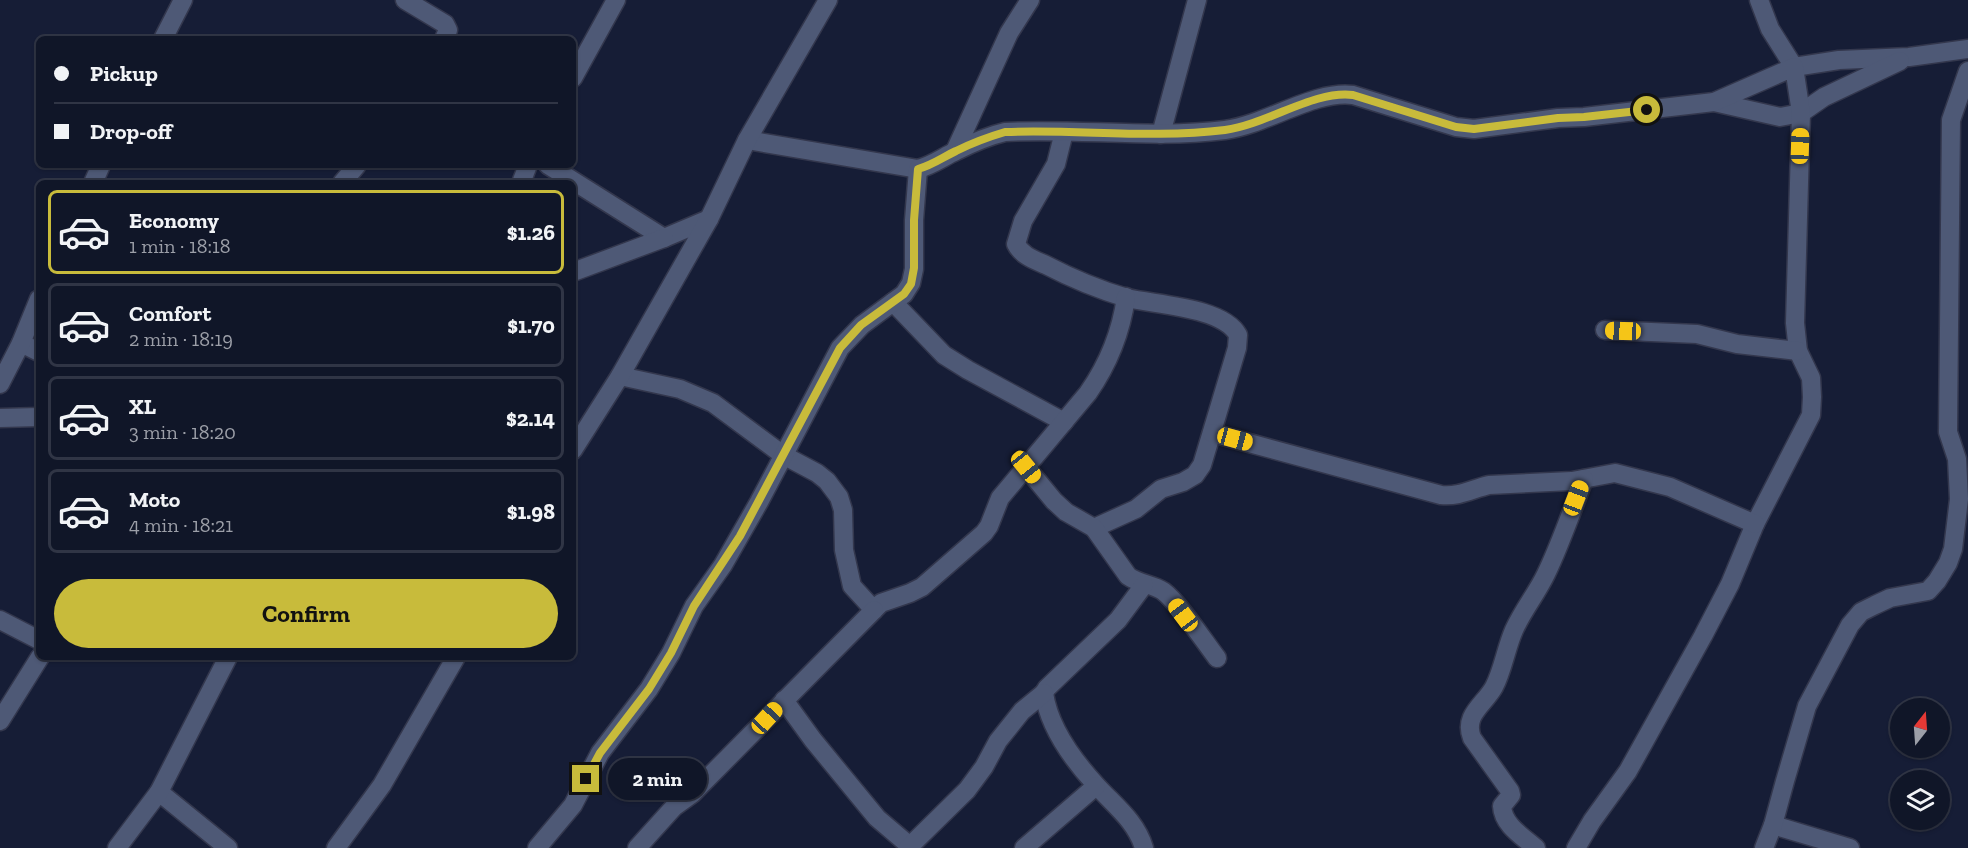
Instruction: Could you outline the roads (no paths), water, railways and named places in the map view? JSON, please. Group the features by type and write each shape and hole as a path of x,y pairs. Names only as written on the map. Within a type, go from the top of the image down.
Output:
{"street":[{"path":"165,36 183,0"},
{"path":"405,0 445,24 448,30 445,36"},
{"path":"576,73 616,0"},
{"path":"576,445 620,375 709,219 747,140 828,0"},
{"path":"955,151 1009,33 1030,0"},
{"path":"1161,134 1197,0"},
{"path":"1576,848 1592,821 1628,771 1703,636 1730,584 1755,524 1811,415 1811,378 1798,351 1795,323 1801,113 1794,67 1770,29 1759,0"},
{"path":"747,140 918,169 930,166 955,151 989,136 1005,132 1161,134 1199,132 1241,127 1266,120 1326,96 1340,94 1353,95 1456,127 1474,129 1714,102 1794,67 1839,60 1909,57 1968,49"},
{"path":"1714,102 1780,117 1801,113 1824,97 1909,57"},
{"path":"1764,848 1773,825 1807,706 1850,625 1861,612 1875,604 1890,598 1928,591 1948,563 1953,549 1959,499 1957,459 1948,432 1951,120 1968,71"},
{"path":"1064,132 1056,164 1023,220 1016,244 1019,250 1028,257 1063,274 1126,297 1202,313 1227,322 1238,335 1237,348 1202,465 1194,475 1183,482 1161,489 1136,508 1094,528"},
{"path":"344,180 354,168"},
{"path":"553,168 572,180"},
{"path":"537,848 573,805 600,753 649,689 671,653 694,606 723,564 754,511 840,348 861,325 904,294 911,284 914,268 914,220 918,169"},
{"path":"576,183 664,238"},
{"path":"576,271 709,219"},
{"path":"637,848 674,807 692,794 881,603 910,593 922,586 984,533 1000,498 1089,393 1109,359 1119,332 1126,297"},
{"path":"893,302 944,355 1064,422"},
{"path":"0,384 21,343 36,306"},
{"path":"1605,330 1697,334 1737,344 1798,351"},
{"path":"21,343 36,350"},
{"path":"620,375 696,395 713,403 783,455 818,473 834,488 843,510 844,550 852,586 874,610"},
{"path":"0,418 36,417"},
{"path":"1212,433 1440,495 1462,495 1489,485 1584,479 1607,473 1626,475 1670,487 1755,524"},
{"path":"1026,467 1066,512 1094,528 1128,576 1162,591 1172,600 1217,658"},
{"path":"1536,848 1506,822 1502,814 1502,806 1511,795 1510,791 1468,729 1472,717 1498,679 1502,661 1514,631 1546,573 1584,479"},
{"path":"784,700 877,819 909,847 967,790 984,767 998,741 1022,711 1044,693 1118,620 1144,585"},
{"path":"0,620 36,638"},
{"path":"0,721 38,660"},
{"path":"117,848 159,792 226,660"},
{"path":"336,848 382,785 454,660"},
{"path":"1044,693 1061,740 1096,786 1128,818 1136,829 1144,848"},
{"path":"1024,848 1096,786"},
{"path":"159,792 228,848"},
{"path":"1773,825 1850,848"}]}
